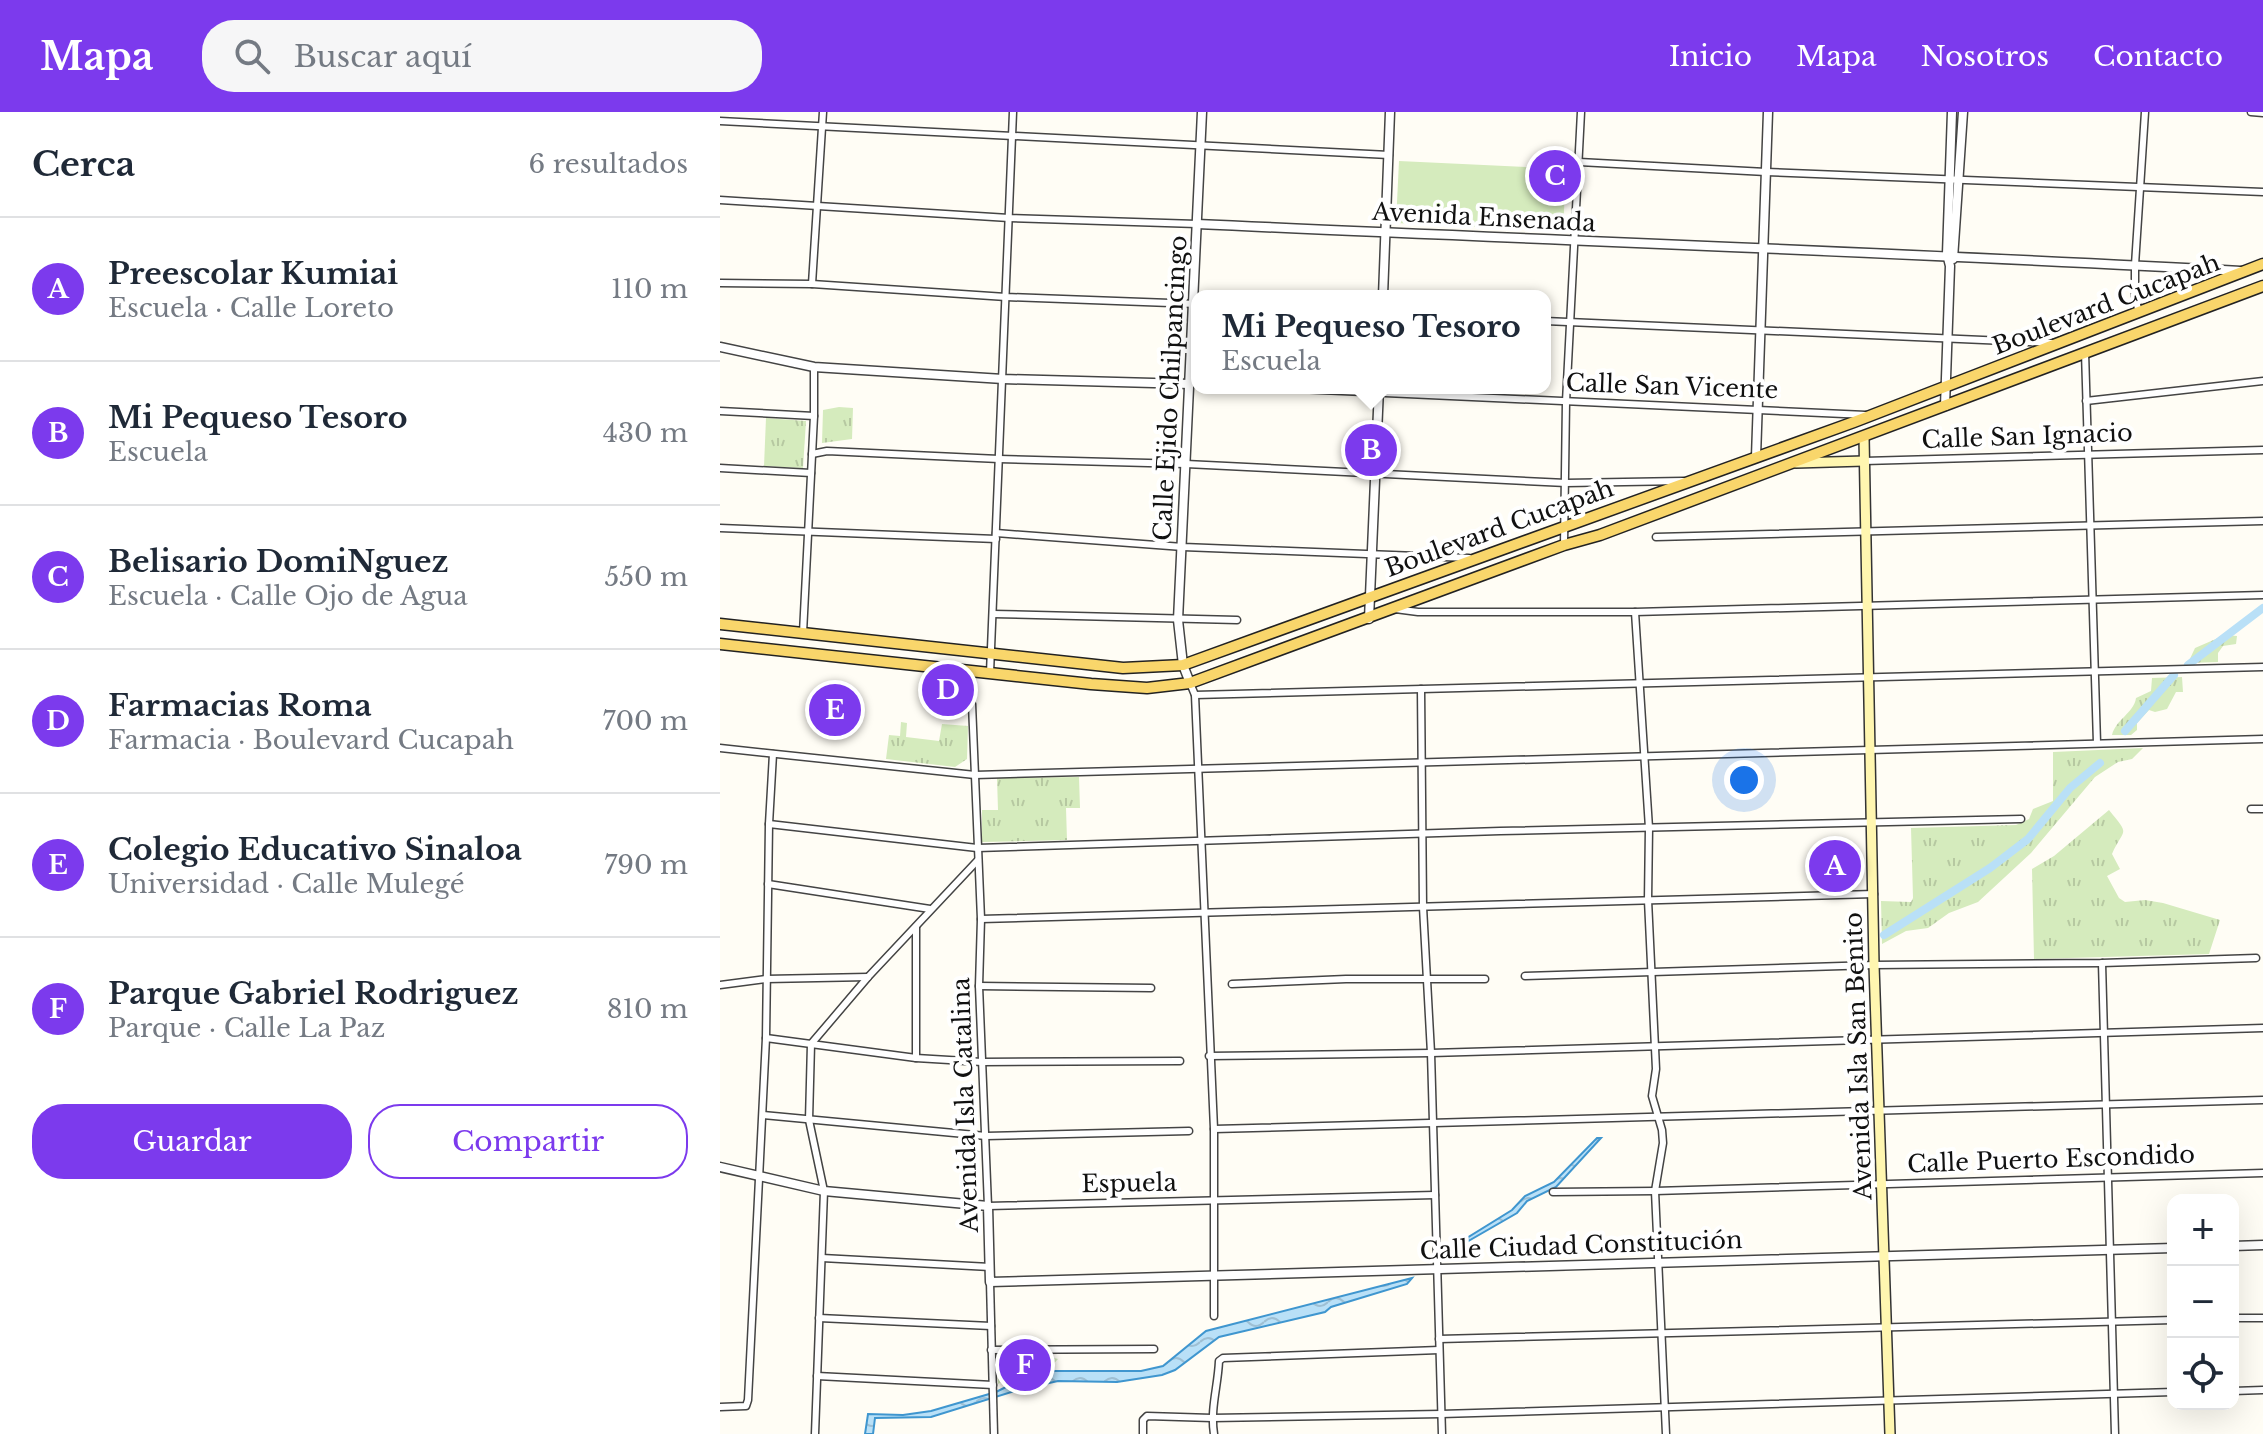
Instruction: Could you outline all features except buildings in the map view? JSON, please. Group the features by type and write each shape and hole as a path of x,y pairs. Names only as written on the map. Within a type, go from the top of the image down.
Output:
{"main road":[{"name":"Boulevard Cucapah","path":"720,624 1123,668 1183,665 1873,415 2263,264"},
{"name":"Boulevard Cucapah","path":"720,644 1147,688 1190,683 1564,545 1600,535 2263,286"},
{"name":"Avenida Isla San Benito","path":"1864,437 1874,965 1890,1434"},
{"name":"Calle San Ignacio","path":"1793,463 1864,461"},
{"path":"1596,515 1594,529 1600,535"}],"street":[{"path":"812,284 823,112"},
{"path":"990,673 1013,112"},
{"name":"Calle Ejido Chilpancingo","path":"1195,290 1202,112"},
{"path":"1383,290 1390,112"},
{"path":"1564,545 1566,402 1581,112"},
{"path":"1756,457 1768,112"},
{"path":"1945,406 1952,112"},
{"path":"1950,254 1960,179 1963,112"},
{"path":"2139,313 2135,296 2135,265 2145,112"},
{"path":"2251,112 2263,113"},
{"path":"720,121 1389,155"},
{"path":"1579,162 2263,192"},
{"name":"Avenida Ensenada","path":"720,200 1009,218 1950,254 2246,271"},
{"path":"720,283 812,284 1006,297 1191,304"},
{"path":"1551,321 2060,343"},
{"path":"720,347 814,367 1003,379 1191,385"},
{"path":"2085,352 2097,743"},
{"path":"803,633 814,367"},
{"path":"2086,401 2263,381"},
{"name":"Calle Ejido Chilpancingo","path":"1190,683 1183,665 1178,620 1186,464 1193,394"},
{"path":"1369,619 1379,394"},
{"name":"Calle San Vicente","path":"1441,394 1873,415"},
{"path":"720,411 814,416"},
{"name":"Calle San Ignacio","path":"1864,461 2263,450"},
{"path":"812,454 827,451 1186,464 1566,483 1690,481"},
{"path":"720,468 811,473"},
{"path":"1656,537 2263,521"},
{"path":"720,528 808,533 996,536 1473,559"},
{"path":"1395,609 1418,612 1635,612 2263,595"},
{"path":"1635,612 1649,828 1648,900 1656,1069 1652,1096 1663,1143 1655,1191 1666,1434"},
{"path":"993,614 1237,620"},
{"path":"1195,695 2263,667"},
{"path":"1190,683 1195,695 1214,1129 1214,1316"},
{"path":"1421,689 1423,907 1431,1053 1442,1434"},
{"name":"Avenida Isla Catalina","path":"972,704 981,919 979,986 994,1434"},
{"path":"720,748 975,775 2263,739"},
{"path":"720,1407 740,1408 746,1406 748,1400 766,1038 773,754"},
{"path":"2251,809 2263,809"},
{"path":"769,824 977,848 2021,819"},
{"path":"815,1434 824,1191 809,1120 811,1044 868,977 978,859"},
{"path":"768,884 930,909"},
{"path":"981,919 1874,894"},
{"path":"916,927 916,1058"},
{"path":"1525,976 1874,965 2256,958"},
{"path":"2102,963 2115,1434"},
{"path":"720,985 766,979 868,977"},
{"path":"1232,984 1485,979"},
{"path":"979,986 1151,988"},
{"path":"1209,1056 1431,1053 2263,1028"},
{"path":"766,1038 916,1058 982,1062 1180,1061"},
{"path":"1214,1129 2263,1100"},
{"path":"763,1115 986,1136 1189,1131"},
{"path":"720,1167 824,1191"},
{"name":"Calle Puerto Escondido","path":"1553,1192 2263,1173"},
{"name":"Espuela","path":"824,1191 988,1206 1435,1195"},
{"path":"2239,1246 2263,1245"},
{"name":"Calle Ciudad Constitución","path":"990,1282 2167,1248"},
{"path":"822,1258 990,1267"},
{"path":"819,1318 991,1326"},
{"path":"2239,1318 2263,1318"},
{"path":"1439,1339 2167,1320"},
{"path":"991,1350 1154,1349"},
{"path":"1214,1434 1212,1418 1219,1361 1227,1358 1439,1350"},
{"path":"817,1376 993,1387"},
{"path":"2239,1391 2263,1390"},
{"path":"1143,1434 1145,1418 1441,1414 2167,1392"}],"green space":[{"path":"1399,161 1566,169 1563,231 1396,223"},
{"path":"853,408 852,439 822,443 823,410"},
{"path":"766,418 806,421 803,468 764,466"},
{"path":"2225,635 2237,636 2236,644 2223,646 2218,653 2218,662 2188,663 2195,648"},
{"path":"2182,677 2183,692 2176,692 2167,709 2149,710 2131,735 2112,735 2136,698 2151,691 2152,678"},
{"path":"901,722 907,723 906,737 939,741 942,724 968,726 967,759 955,767 886,759 889,735 900,736"},
{"path":"2143,748 2132,759 2118,762 2095,777 2031,853 1978,902 1949,913 1928,928 1906,931 1882,944 1881,901 1911,902 1913,898 1911,828 2016,825 2029,819 2033,809 2053,801 2053,752"},
{"path":"1079,777 1080,808 1066,808 1067,840 982,842 982,810 998,810 997,778"},
{"path":"2109,810 2123,829 2112,854 2120,869 2107,876 2119,898 2125,902 2145,900 2163,903 2220,920 2209,954 2034,959 2032,869 2054,856"},
{"path":"1025,1350 1058,1359 1046,1372 1023,1378 1016,1374 998,1384 997,1356"}],"water":[{"path":"1597,1138 1601,1138 1556,1187 1527,1201 1517,1213 1451,1251 1454,1246 1512,1210 1525,1196 1554,1182"},
{"path":"1412,1278 1407,1284 1331,1307 1325,1312 1219,1337 1175,1370 1162,1375 1117,1382 1058,1381 931,1417 875,1418 873,1434 865,1434 868,1414 903,1415 931,1411 1054,1371 1141,1371 1163,1366 1206,1331"}],"waterway":[{"path":"2188,665 2263,608"},
{"path":"2125,731 2174,675"},
{"path":"1884,935 1990,868 2028,839 2070,788 2100,763"}],"place":[{"name":"Belisario DomiNguez","path":"1555,176"},
{"name":"Mi Pequeso Tesoro","path":"1371,450"},
{"name":"Farmacias Roma","path":"948,690"},
{"name":"Colegio Educativo Sinaloa","path":"835,710"},
{"name":"Preescolar Kumiai","path":"1835,866"},
{"name":"Parque Gabriel Rodriguez","path":"1025,1365"}]}
